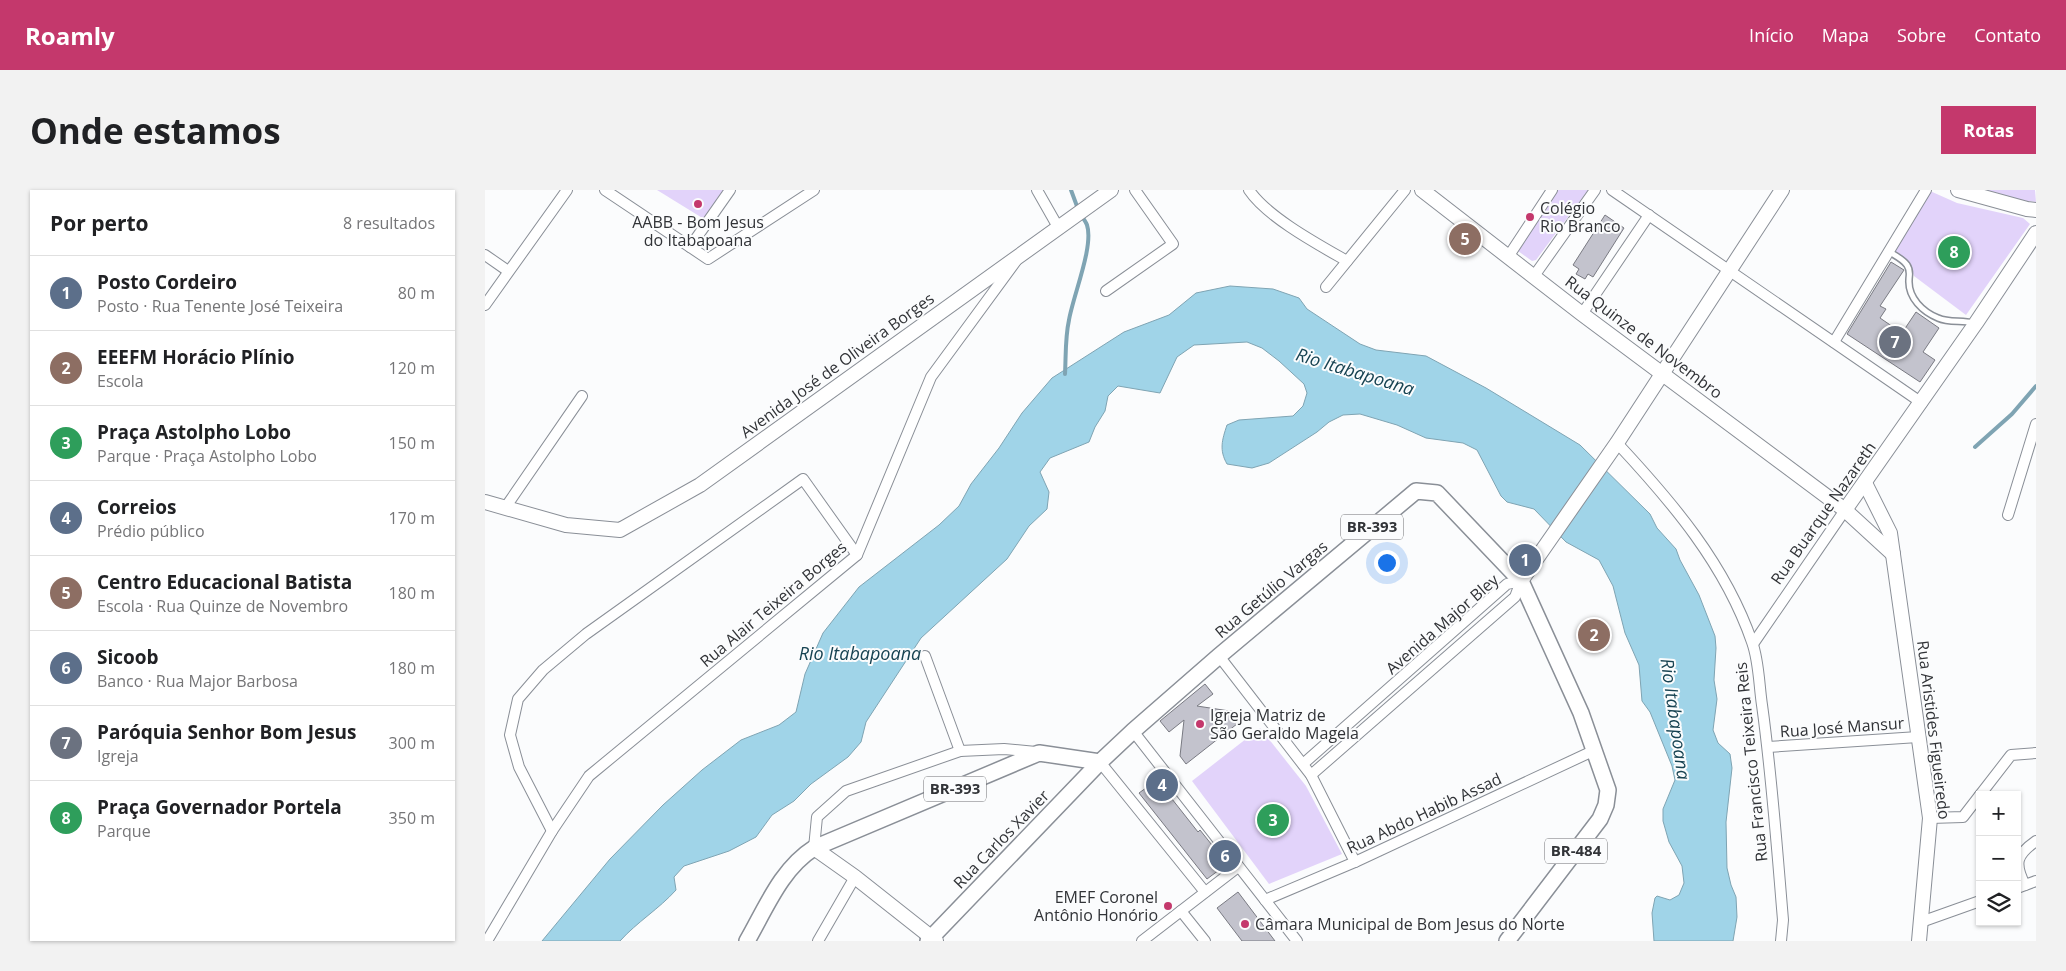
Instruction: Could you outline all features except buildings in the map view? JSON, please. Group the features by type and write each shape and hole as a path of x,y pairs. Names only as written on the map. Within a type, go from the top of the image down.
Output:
{"main road":[{"name":"Avenida José de Oliveira Borges","path":"505,508 566,525 620,530 701,485 1111,190"},
{"name":"Rua Quinze de Novembro","path":"1423,190 1582,314 1845,510"},
{"path":"1521,581 1607,458 1782,190"},
{"path":"1958,190 2009,205 2036,210"},
{"name":"Rua Buarque Nazareth","path":"1845,510 1976,324 2036,233"},
{"name":"Rua Aristides Figueiredo","path":"1865,483 1890,533 1930,818 1919,941"},
{"name":"Rua Getúlio Vargas","path":"1133,731 1219,656 1416,491 1437,493 1521,581"},
{"path":"485,502 505,508"},
{"path":"1845,510 1893,554"},
{"name":"BR-484","path":"1507,941 1600,819 1606,805 1608,790 1581,713 1521,581"},
{"name":"BR-393","path":"1100,762 1133,731"},
{"path":"1039,753 1100,762"},
{"name":"BR-393","path":"747,941 783,877 801,856 814,848 1039,753"},
{"name":"Rua Carlos Xavier","path":"931,940 1100,762"},
{"path":"814,848 855,877 931,940"}],"street":[{"path":"485,305 567,190"},
{"path":"605,190 708,259 814,190"},
{"path":"690,247 730,190"},
{"path":"1037,190 1063,223"},
{"path":"1106,291 1173,244 1135,190"},
{"path":"1249,190 1277,217 1312,242 1347,261"},
{"path":"1326,287 1405,190"},
{"path":"1508,257 1552,190"},
{"path":"1533,276 1595,190"},
{"path":"1612,190 1921,403"},
{"path":"1834,342 1926,190"},
{"path":"1582,314 1649,215"},
{"name":"Rua Alair Teixeira Borges","path":"487,941 552,831 589,776 857,555 931,377 1024,251"},
{"path":"485,256 508,271"},
{"path":"505,508 582,396"},
{"path":"2008,515 2036,424"},
{"name":"Rua Francisco Teixeira Reis","path":"1617,443 1652,480 1688,524 1721,574 1741,613 1753,644 1767,747 1783,920 1781,941"},
{"path":"552,831 519,767 509,735 518,699 543,670 586,634 803,479 857,555"},
{"name":"Rua Buarque Nazareth","path":"1753,644 1845,510"},
{"name":"Avenida Major Bley","path":"1303,764 1507,584 1521,581"},
{"name":"Avenida Major Bley","path":"1311,775 1515,597 1521,581"},
{"path":"925,656 960,751"},
{"path":"1219,656 1311,775 1355,862"},
{"path":"1133,731 1297,941"},
{"name":"Rua José Mansur","path":"1767,747 1918,737"},
{"path":"814,848 817,817 846,791 960,751 1004,748 1039,753"},
{"name":"Rua Abdo Habib Assad","path":"1265,900 1355,862 1595,750"},
{"path":"1983,791 2011,755 2036,753"},
{"path":"1100,762 1205,892"},
{"path":"1930,818 1963,817 1976,800"},
{"path":"2020,881 2017,864 2023,850 2036,841"},
{"path":"1143,941 1238,867"},
{"path":"818,941 855,877"},
{"path":"2021,886 2036,881"},
{"path":"1921,922 1976,902"},
{"path":"1181,911 1205,941"}],"lane":[{"path":"1888,251 1907,264 1910,272 1910,291 1917,305 1940,319 1962,320 1976,324"}],"shaded area":[{"name":"AABB - Bom Jesus do Itabapoana","path":"657,190 725,190 704,219"},
{"path":"1557,190 1588,190 1536,260 1532,261 1518,251 1518,245"},
{"path":"1973,190 2035,190 2036,202 2008,199"},
{"path":"1930,191 1957,203 2023,218 2030,224 1966,315 1914,276 1909,262 1892,249"},
{"path":"1260,728 1306,786 1342,854 1269,884 1192,781"}],"water":[{"name":"Rio Itabapoana","path":"1230,286 1273,289 1299,298 1307,309 1360,344 1376,350 1426,356 1486,388 1580,445 1650,514 1657,528 1676,549 1699,595 1715,636 1714,680 1717,699 1713,730 1718,743 1730,754 1732,768 1726,822 1727,868 1736,897 1737,917 1733,941 1654,941 1652,913 1655,898 1657,896 1670,900 1679,895 1684,883 1682,866 1669,842 1663,821 1663,809 1675,780 1672,766 1650,712 1642,701 1639,665 1625,633 1613,586 1599,560 1566,542 1534,509 1507,502 1501,496 1477,450 1463,443 1426,438 1397,425 1360,414 1343,415 1329,422 1269,463 1252,468 1227,464 1224,459 1222,445 1227,425 1239,420 1293,416 1303,406 1307,393 1304,384 1279,361 1262,348 1247,342 1194,345 1177,357 1160,393 1118,386 1108,396 1105,411 1095,427 1089,442 1050,458 1040,472 1049,492 1047,509 1029,526 1007,559 921,638 866,722 861,742 848,757 811,784 794,801 772,815 756,837 729,851 684,866 674,877 676,890 620,941 542,941 610,859 663,805 702,770 741,740 779,725 796,712 805,674 823,633 859,587 939,525 959,506 971,484 999,448 1022,413 1052,378 1124,332 1169,315 1196,293"}],"waterway":[{"path":"1071,190 1078,209"},
{"path":"1065,374 1066,340 1071,310 1088,245 1087,225 1081,215"},
{"path":"1975,447 2012,414 2036,386"}],"place":[{"name":"AABB - Bom Jesus do Itabapoana","path":"698,204"},
{"name":"Colégio Rio Branco","path":"1530,217"},
{"name":"Centro Educacional Batista","path":"1465,239"},
{"name":"Praça Governador Portela","path":"1954,252"},
{"name":"Paróquia Senhor Bom Jesus","path":"1895,342"},
{"name":"Posto Cordeiro","path":"1525,560"},
{"name":"EEEFM Horácio Plínio","path":"1594,635"},
{"name":"Igreja Matriz de São Geraldo Magela","path":"1200,724"},
{"name":"Correios","path":"1162,785"},
{"name":"Praça Astolpho Lobo","path":"1273,820"},
{"name":"Sicoob","path":"1225,856"},
{"name":"EMEF Coronel Antônio Honório","path":"1168,906"},
{"name":"Câmara Municipal de Bom Jesus do Norte","path":"1245,924"}]}
